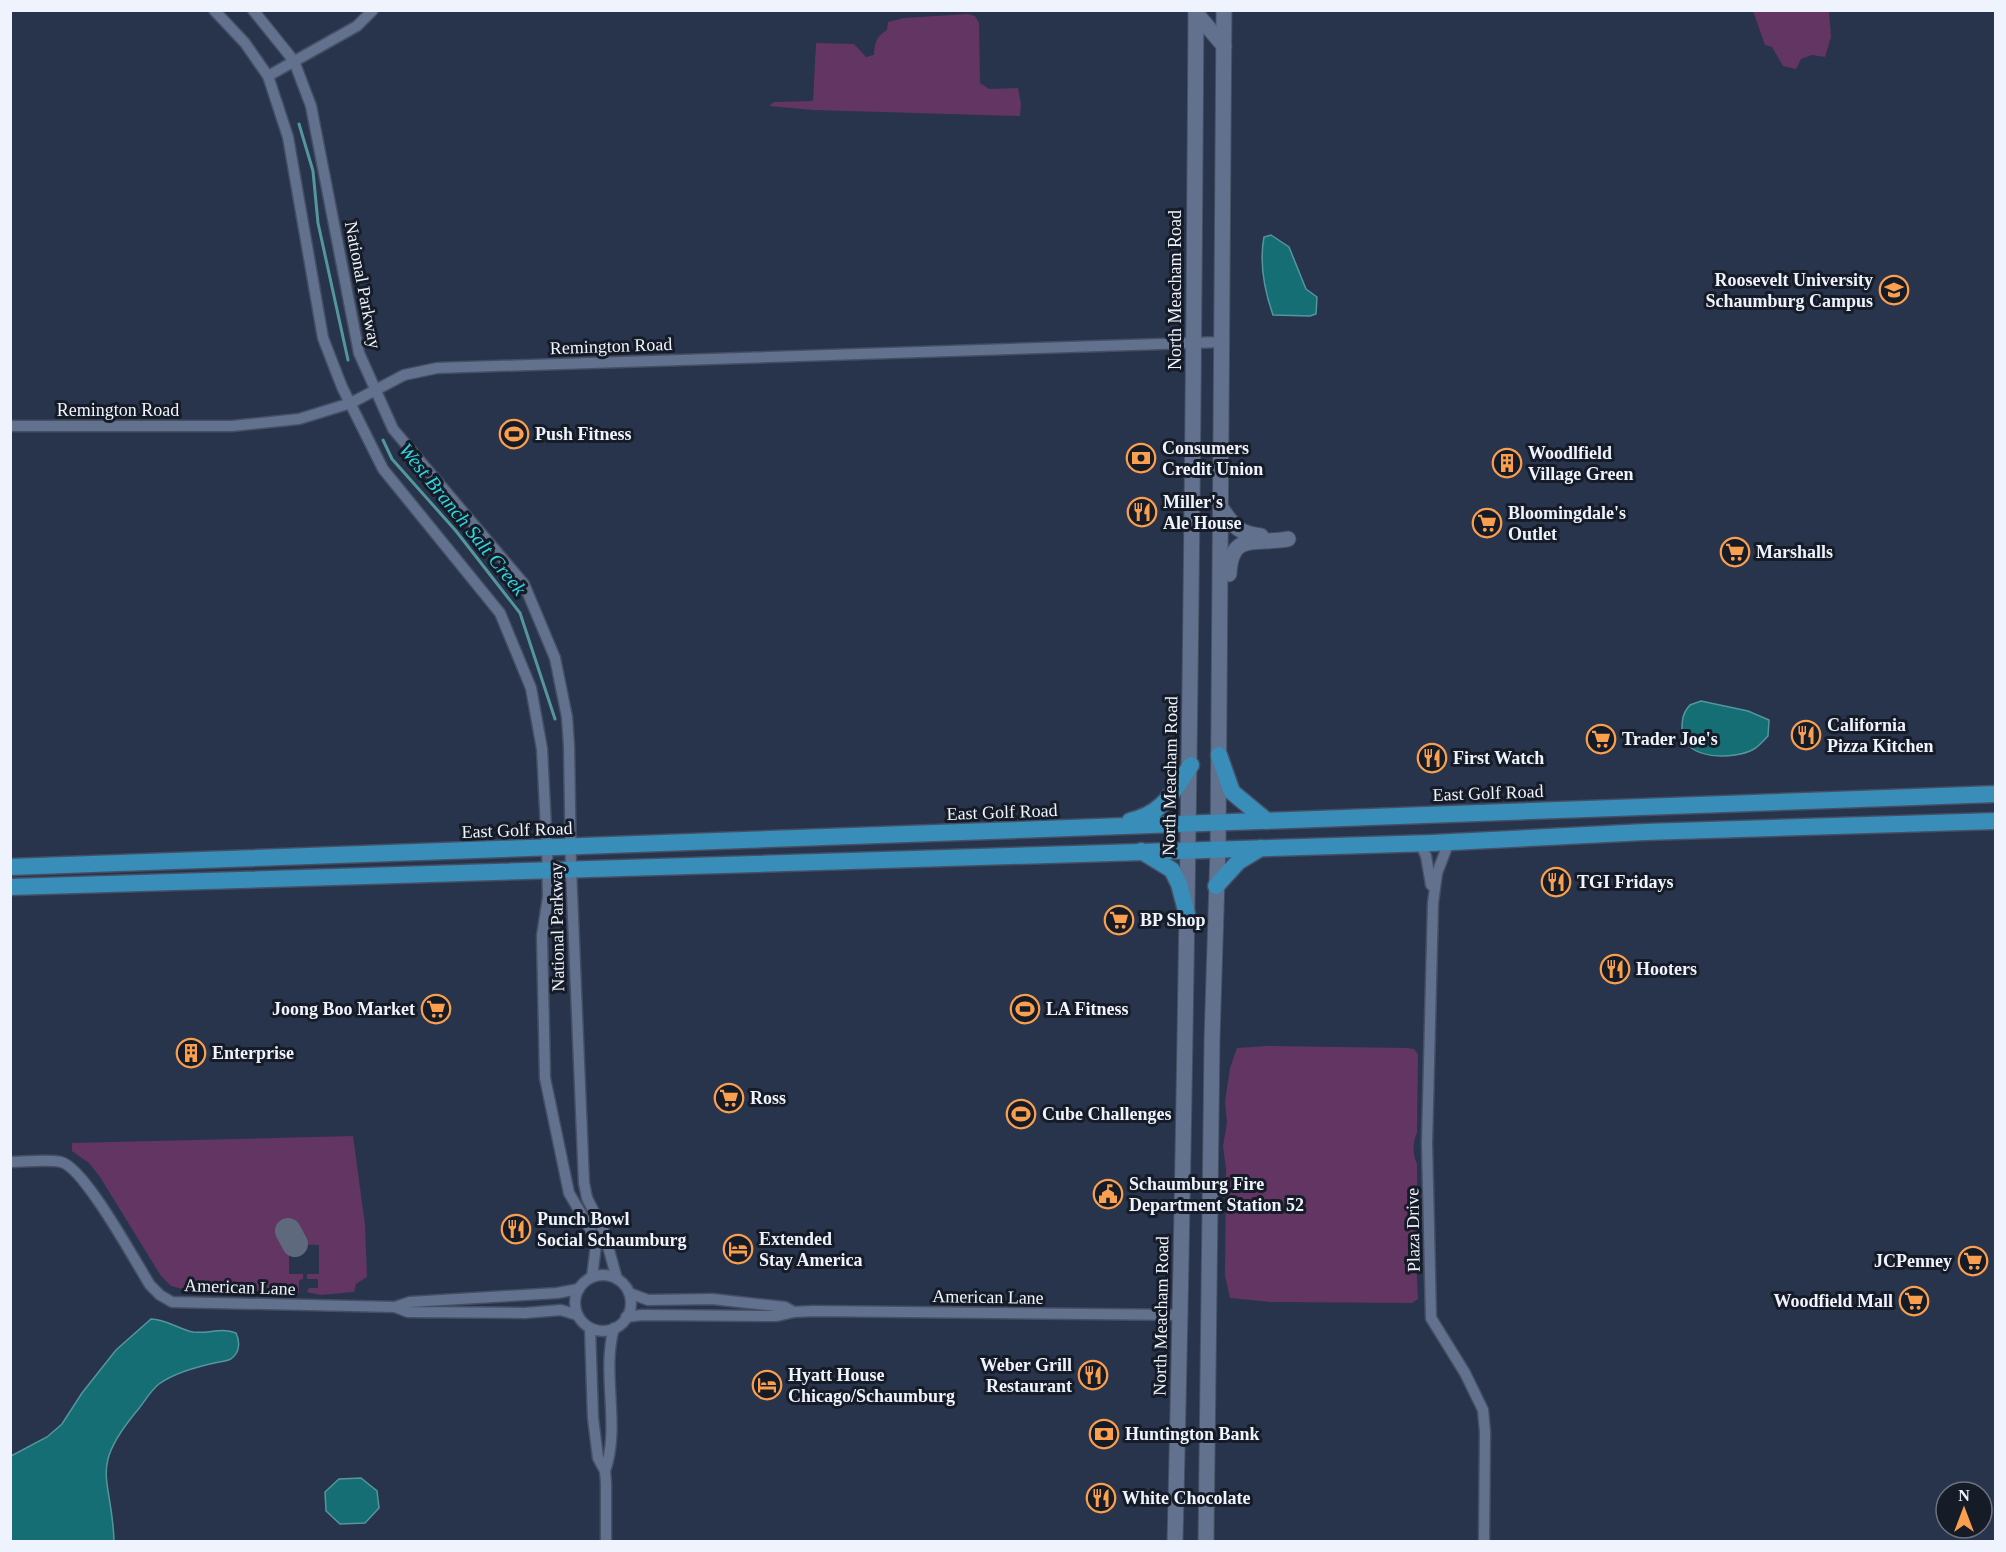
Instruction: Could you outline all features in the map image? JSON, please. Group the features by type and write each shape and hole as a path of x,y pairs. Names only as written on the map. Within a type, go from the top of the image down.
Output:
{"main road":[{"path":"1206,1542 1218,848 1224,10"},
{"path":"1196,12 1224,46"},
{"name":"North Meacham Road","path":"1175,1542 1182,1315 1191,765 1196,344 1196,12"},
{"path":"1220,662 1228,645 1230,559 1233,550 1248,542 1288,538 1245,534 1235,527 1221,508"},
{"path":"1219,755 1233,792 1267,821"},
{"path":"1101,827 1143,818 1162,808 1191,765"},
{"name":"East Golf Road","path":"10,867 1995,795"},
{"path":"10,887 1420,843 1645,832 1995,821"},
{"path":"1216,886 1238,862 1263,847"},
{"path":"1141,851 1172,870 1179,884 1188,918"}],"street":[{"name":"National Parkway","path":"214,10 245,43 268,76 288,138 323,338 342,387 382,469 500,613 515,644 531,688 542,749 547,848 548,897 542,936 545,1078 569,1193 593,1234 596,1245 592,1277"},
{"name":"National Parkway","path":"254,10 294,61 311,106 359,353 374,389 393,429 466,519 524,584 555,658 567,717 584,1183 587,1198 604,1232 617,1279"},
{"path":"268,76 357,26 373,10"},
{"name":"Remington Road","path":"10,426 232,426 299,419 351,403 404,375 437,368 1222,342"},
{"name":"Plaza Drive","path":"1449,842 1437,873 1433,903 1427,1143 1431,1318 1465,1373 1483,1410 1484,1542"},
{"name":"Plaza Drive","path":"1420,843 1428,866 1433,903"},
{"name":"American Lane","path":"10,1162 62,1162 72,1167 87,1185 150,1284 160,1295 172,1302 395,1307 410,1302 557,1293 579,1289"},
{"path":"606,1542 605,1471 610,1456 612,1408 609,1346 614,1328 626,1317 631,1303 629,1293 617,1279 600,1275 592,1277 579,1289 575,1306 577,1315 590,1328 599,1330 614,1328"},
{"name":"American Lane","path":"629,1293 648,1300 712,1299 785,1307 794,1312"},
{"name":"American Lane","path":"395,1307 408,1312 525,1313 561,1310 577,1315"},
{"name":"American Lane","path":"626,1317 642,1315 777,1316 794,1312 1182,1315"},
{"path":"590,1328 593,1418 598,1458 605,1471"}],"shaded area":[{"path":"1753,11 1829,11 1831,37 1825,57 1812,55 1801,59 1796,69 1783,66 1772,47 1765,45"},
{"path":"968,14 975,16 979,23 980,83 989,89 1018,88 1021,104 1020,116 813,110 769,106 774,102 813,101 816,43 854,44 866,57 874,55 877,40 887,30 888,22 904,18"},
{"path":"1271,235 1289,247 1306,289 1317,297 1316,314 1310,316 1273,315 1262,266 1264,237"},
{"path":"1701,701 1748,711 1769,720 1768,736 1754,749 1735,755 1712,755 1691,748 1685,741 1682,731 1683,717 1690,705"},
{"path":"1268,1046 1407,1048 1414,1049 1418,1054 1417,1133 1414,1141 1417,1164 1417,1217 1414,1223 1418,1299 1412,1303 1271,1302 1230,1298 1225,1276 1226,1169 1223,1146 1227,1123 1225,1102 1230,1068 1237,1048"},
{"path":"353,1136 365,1225 367,1277 356,1284 354,1292 320,1295 307,1292 309,1288 318,1288 318,1279 307,1279 307,1274 319,1274 319,1245 296,1244 289,1231 293,1231 293,1226 283,1226 283,1231 287,1231 294,1244 289,1245 289,1274 303,1274 303,1279 299,1280 299,1293 190,1291 171,1286 161,1276 100,1177 89,1163 72,1151 72,1143"},
{"path":"151,1319 193,1332 236,1333 239,1343 238,1350 229,1360 188,1370 159,1384 121,1432 107,1461 106,1474 114,1541 11,1541 11,1456 47,1437 62,1424 82,1393 116,1350"},
{"path":"361,1478 377,1491 379,1508 365,1523 340,1524 326,1511 325,1492 339,1479"}],"waterway":[{"name":"West Branch Salt Creek","path":"299,124 313,171 318,223 348,360"},
{"name":"West Branch Salt Creek","path":"383,440 392,459 456,531 520,613 555,719"}],"taxiway":[{"path":"288,1231 295,1244"}],"place":[{"name":"Roosevelt University Schaumburg Campus","path":"1894,290"},
{"name":"Push Fitness","path":"514,434"},
{"name":"Consumers Credit Union","path":"1141,458"},
{"name":"Woodlfield Village Green","path":"1507,463"},
{"name":"Miller's Ale House","path":"1142,512"},
{"name":"Bloomingdale's Outlet","path":"1487,523"},
{"name":"Marshalls","path":"1735,552"},
{"name":"California Pizza Kitchen","path":"1806,735"},
{"name":"Trader Joe's","path":"1601,739"},
{"name":"First Watch","path":"1432,758"},
{"name":"TGI Fridays","path":"1556,882"},
{"name":"BP Shop","path":"1119,920"},
{"name":"Hooters","path":"1615,969"},
{"name":"Joong Boo Market","path":"436,1009"},
{"name":"LA Fitness","path":"1025,1009"},
{"name":"Enterprise","path":"191,1053"},
{"name":"Ross","path":"729,1098"},
{"name":"Cube Challenges","path":"1021,1114"},
{"name":"Schaumburg Fire Department Station 52","path":"1108,1194"},
{"name":"Punch Bowl Social Schaumburg","path":"516,1229"},
{"name":"Extended Stay America","path":"738,1249"},
{"name":"JCPenney","path":"1973,1261"},
{"name":"Woodfield Mall","path":"1914,1301"},
{"name":"Weber Grill Restaurant","path":"1093,1375"},
{"name":"Hyatt House Chicago/Schaumburg","path":"767,1385"},
{"name":"Huntington Bank","path":"1104,1434"},
{"name":"White Chocolate","path":"1101,1498"}]}
